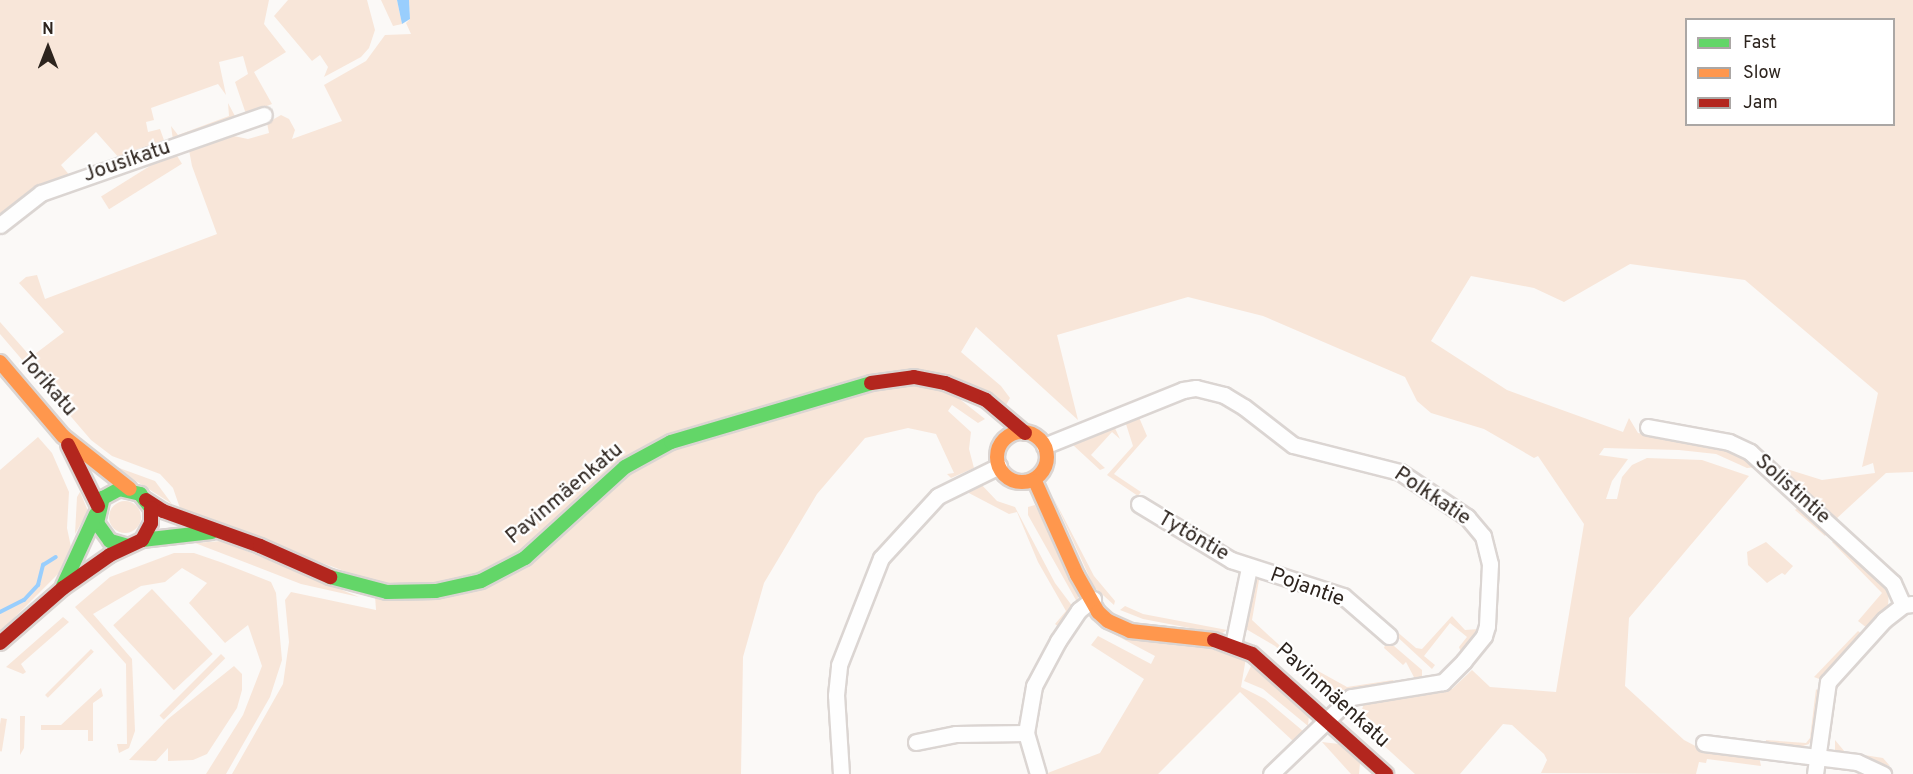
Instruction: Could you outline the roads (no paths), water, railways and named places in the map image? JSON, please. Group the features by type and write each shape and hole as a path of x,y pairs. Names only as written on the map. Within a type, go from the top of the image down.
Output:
{"street":[{"name":"Jousikatu","path":"0,225 41,193 264,115"},
{"name":"Torikatu","path":"0,362 63,436 130,489"},
{"name":"Pavinmäenkatu","path":"146,500 163,511 359,587 387,592 436,591 481,581 525,558 625,467 695,434 900,378 945,383 986,400 1025,433"},
{"name":"Polkkatie","path":"1044,446 1183,390 1196,388 1224,395 1244,406 1293,445 1400,472 1467,517 1483,536 1489,550 1484,636 1443,682 1351,697 1325,718 1271,774"},
{"path":"975,397 991,420 1001,444 999,466 1009,478 1035,481 1045,463 1044,446 1039,439 1025,433 1012,435 1001,444"},
{"name":"Solistintie","path":"1648,427 1729,442 1750,452 1893,583 1908,605"},
{"name":"Torikatu","path":"63,436 97,510"},
{"path":"841,774 836,694 839,665 881,558 938,496 999,466"},
{"name":"Pavinmäenkatu","path":"1035,481 1098,612 1118,627 1178,634 1233,645 1265,662 1386,774"},
{"path":"0,643 63,588 128,546 142,540 151,523 146,500 130,489 109,493 97,510 63,588"},
{"name":"Tytöntie","path":"1139,504 1187,536 1249,567"},
{"path":"97,510 104,537 128,546"},
{"name":"Pavinmäenkatu","path":"142,540 218,532"},
{"path":"1233,645 1249,567"},
{"name":"Pojantie","path":"1249,567 1343,596 1389,636"},
{"path":"1038,774 1026,733 1042,666 1079,610 1093,599"},
{"path":"1815,774 1828,682 1884,620 1908,605"},
{"path":"916,742 956,734 1026,733"},
{"path":"1704,743 1857,762 1883,774"}],"water":[{"path":"397,0 409,0 410,19 402,24"}],"waterway":[{"path":"0,612 24,600 38,585 43,565 56,557"}]}
